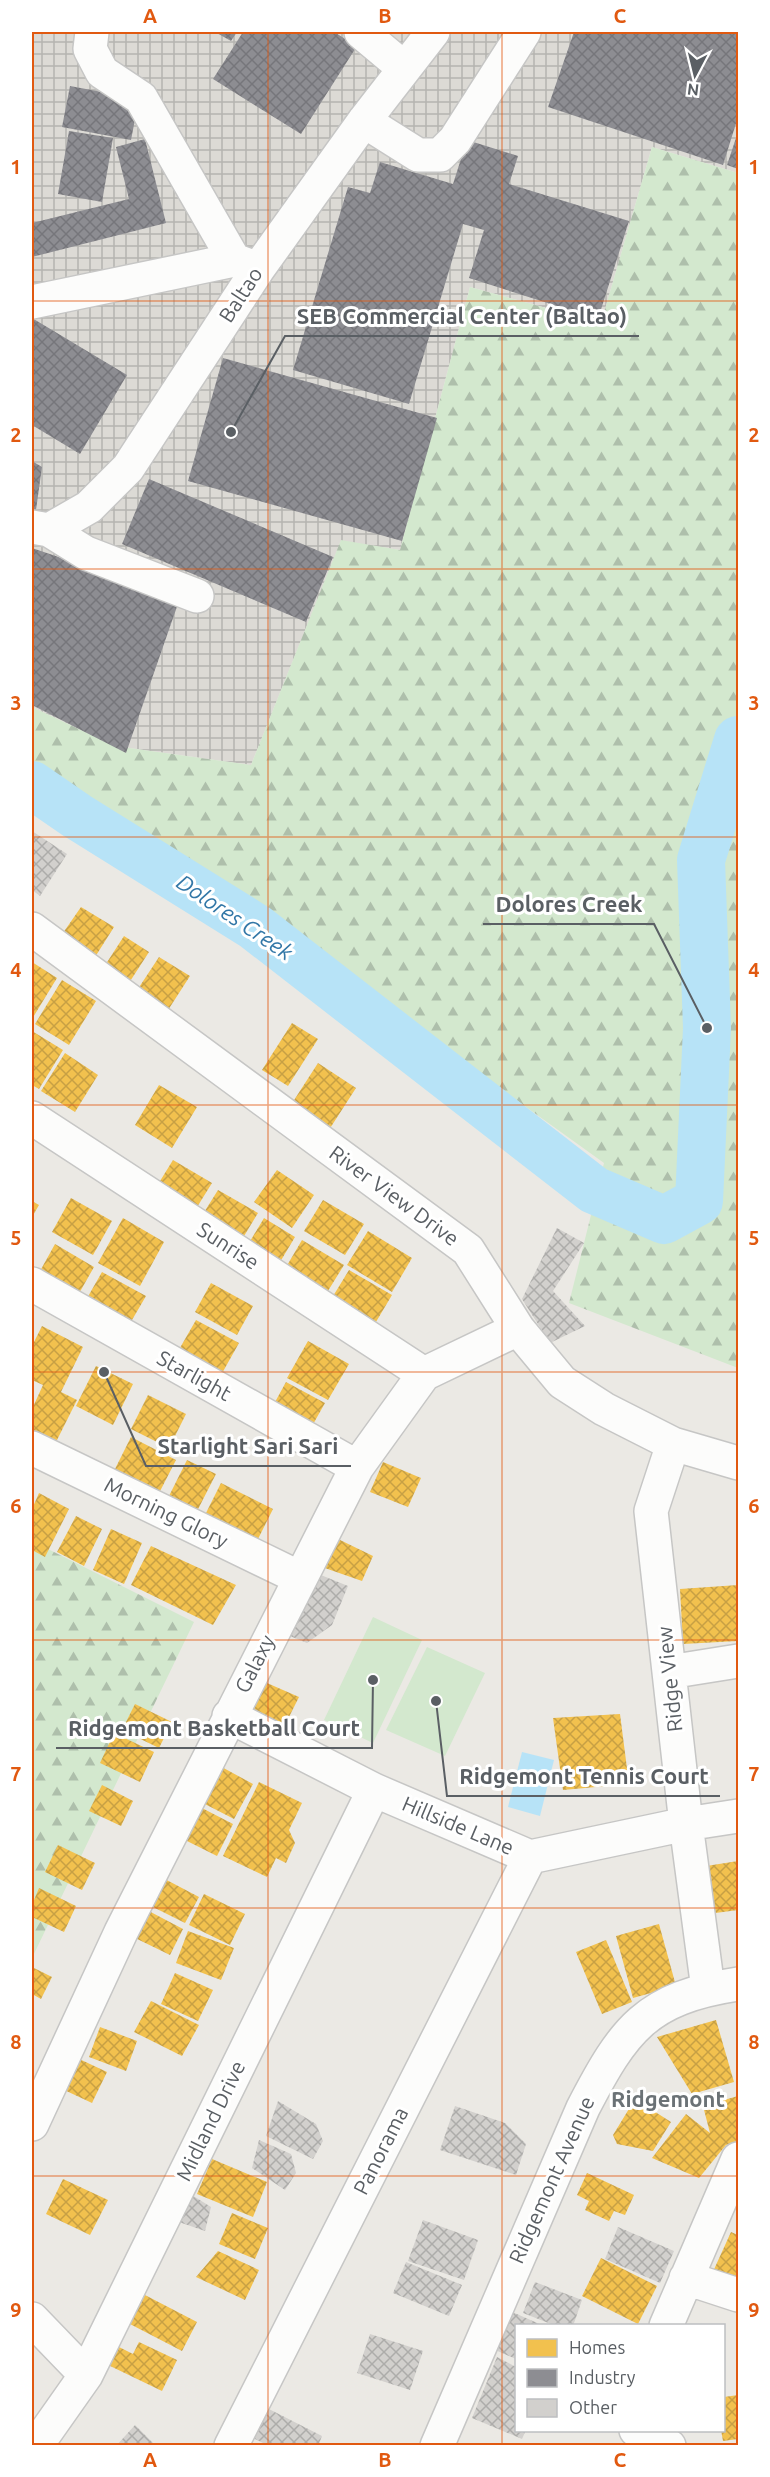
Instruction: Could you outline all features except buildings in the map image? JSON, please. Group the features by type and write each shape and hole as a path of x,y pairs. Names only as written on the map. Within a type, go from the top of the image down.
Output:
{"street":[{"path":"32,302 246,264 141,98 102,72 90,49 92,32"},
{"path":"361,32 404,68"},
{"name":"Baltao","path":"40,529 89,507 128,468 246,264 364,121 433,32"},
{"path":"364,121 418,155 440,155 455,140 525,32"},
{"path":"40,529 86,553 197,596"},
{"name":"River View Drive","path":"32,929 468,1250 518,1329 562,1382 604,1409 673,1444 738,1463"},
{"name":"Sunrise","path":"32,1118 424,1374"},
{"name":"Starlight","path":"32,1284 357,1467"},
{"name":"Galaxy","path":"32,2124 121,1932 357,1467 424,1374 518,1329"},
{"name":"Ridge View","path":"673,1444 651,1511 686,1824 723,1986"},
{"name":"Morning Glory","path":"32,1448 300,1578"},
{"path":"669,1672 738,1661"},
{"name":"Hillside Lane","path":"229,1716 374,1790 530,1857 686,1824 738,1816"},
{"name":"Midland Drive","path":"36,2445 86,2375 374,1790"},
{"name":"Panorama","path":"231,2445 530,1857"},
{"name":"Ridgemont Avenue","path":"437,2445 583,2108 603,2069 625,2037 649,2014 675,1998 723,1986"},
{"path":"666,2324 738,2160"},
{"path":"686,2278 738,2295"},
{"path":"32,2319 86,2375"},
{"path":"640,2432 669,2445"}],"shaded area":[{"path":"32,32 738,32 738,173 652,147 601,323 470,287 400,550 341,541 251,765 115,746 32,707"}],"green space":[{"path":"652,147 738,173 738,1368 569,1303 604,1163 143,832 32,766 32,707 115,746 251,765 341,540 400,550 470,287 601,323"},
{"path":"32,1541 194,1622 32,1958"},
{"path":"373,1617 422,1640 373,1743 324,1720"},
{"path":"427,1647 485,1673 445,1756 386,1730"}],"water":[{"path":"522,1752 554,1760 540,1816 508,1807"}],"waterway":[{"name":"Dolores Creek","path":"32,785 77,816 255,927 594,1190 664,1220 699,1201 707,1028 701,860 738,740"}],"place":[{"name":"SEB Commercial Center (Baltao)","path":"231,432"},
{"name":"Dolores Creek","path":"707,1028"},
{"name":"Starlight Sari Sari","path":"104,1372"},
{"name":"Ridgemont Basketball Court","path":"373,1680"},
{"name":"Ridgemont Tennis Court","path":"436,1701"}],"district":[{"name":"Ridgemont","path":"668,2099"}]}
